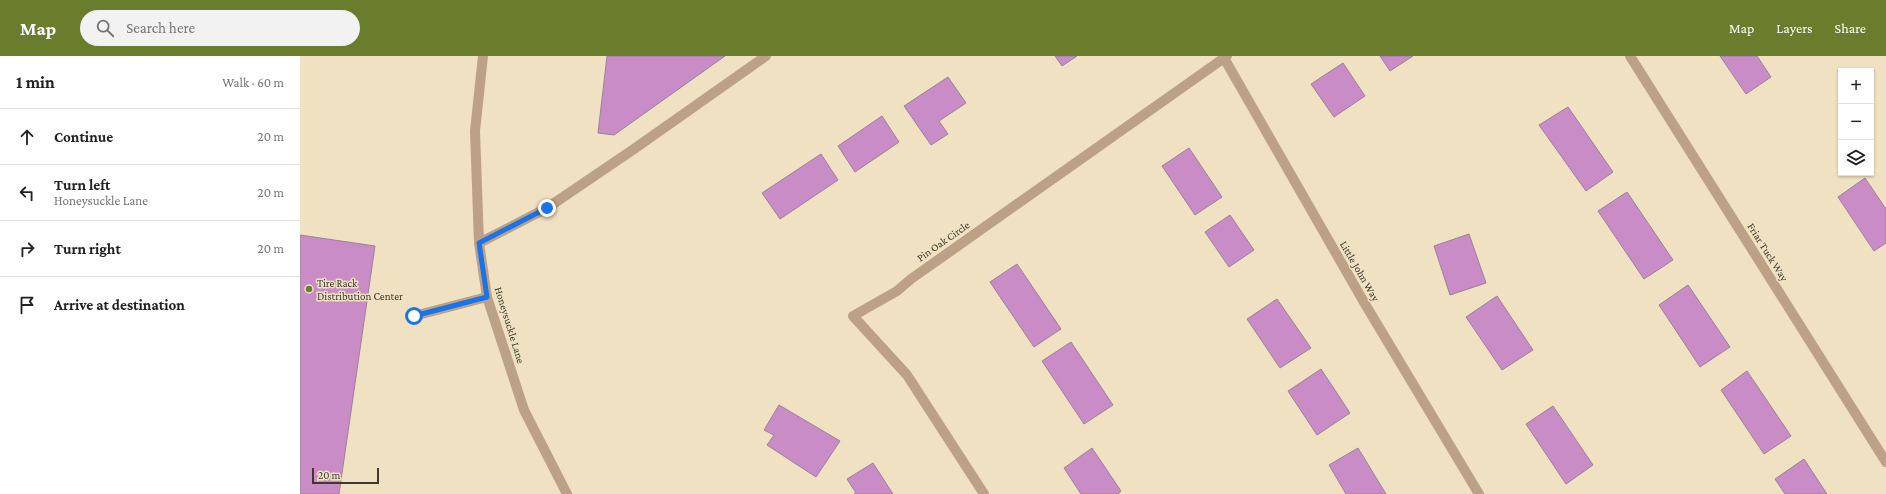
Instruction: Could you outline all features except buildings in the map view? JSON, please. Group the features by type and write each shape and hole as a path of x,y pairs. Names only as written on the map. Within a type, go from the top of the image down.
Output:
{"street":[{"name":"Honeysuckle Lane","path":"483,56 475,131 479,243 487,297 524,410 567,494"},
{"path":"479,243 547,208 766,56"},
{"name":"Friar Tuck Way","path":"1630,56 1886,462"},
{"name":"Pin Oak Circle","path":"984,494 907,375 853,316 897,291 911,279 1226,57"},
{"name":"Little John Way","path":"1226,57 1365,304 1479,494"},
{"path":"414,316 487,297"}],"place":[{"name":"Tire Rack Distribution Center","path":"309,289"}],"route":[{"path":"414,316 487,297 479,243 547,208"}]}
